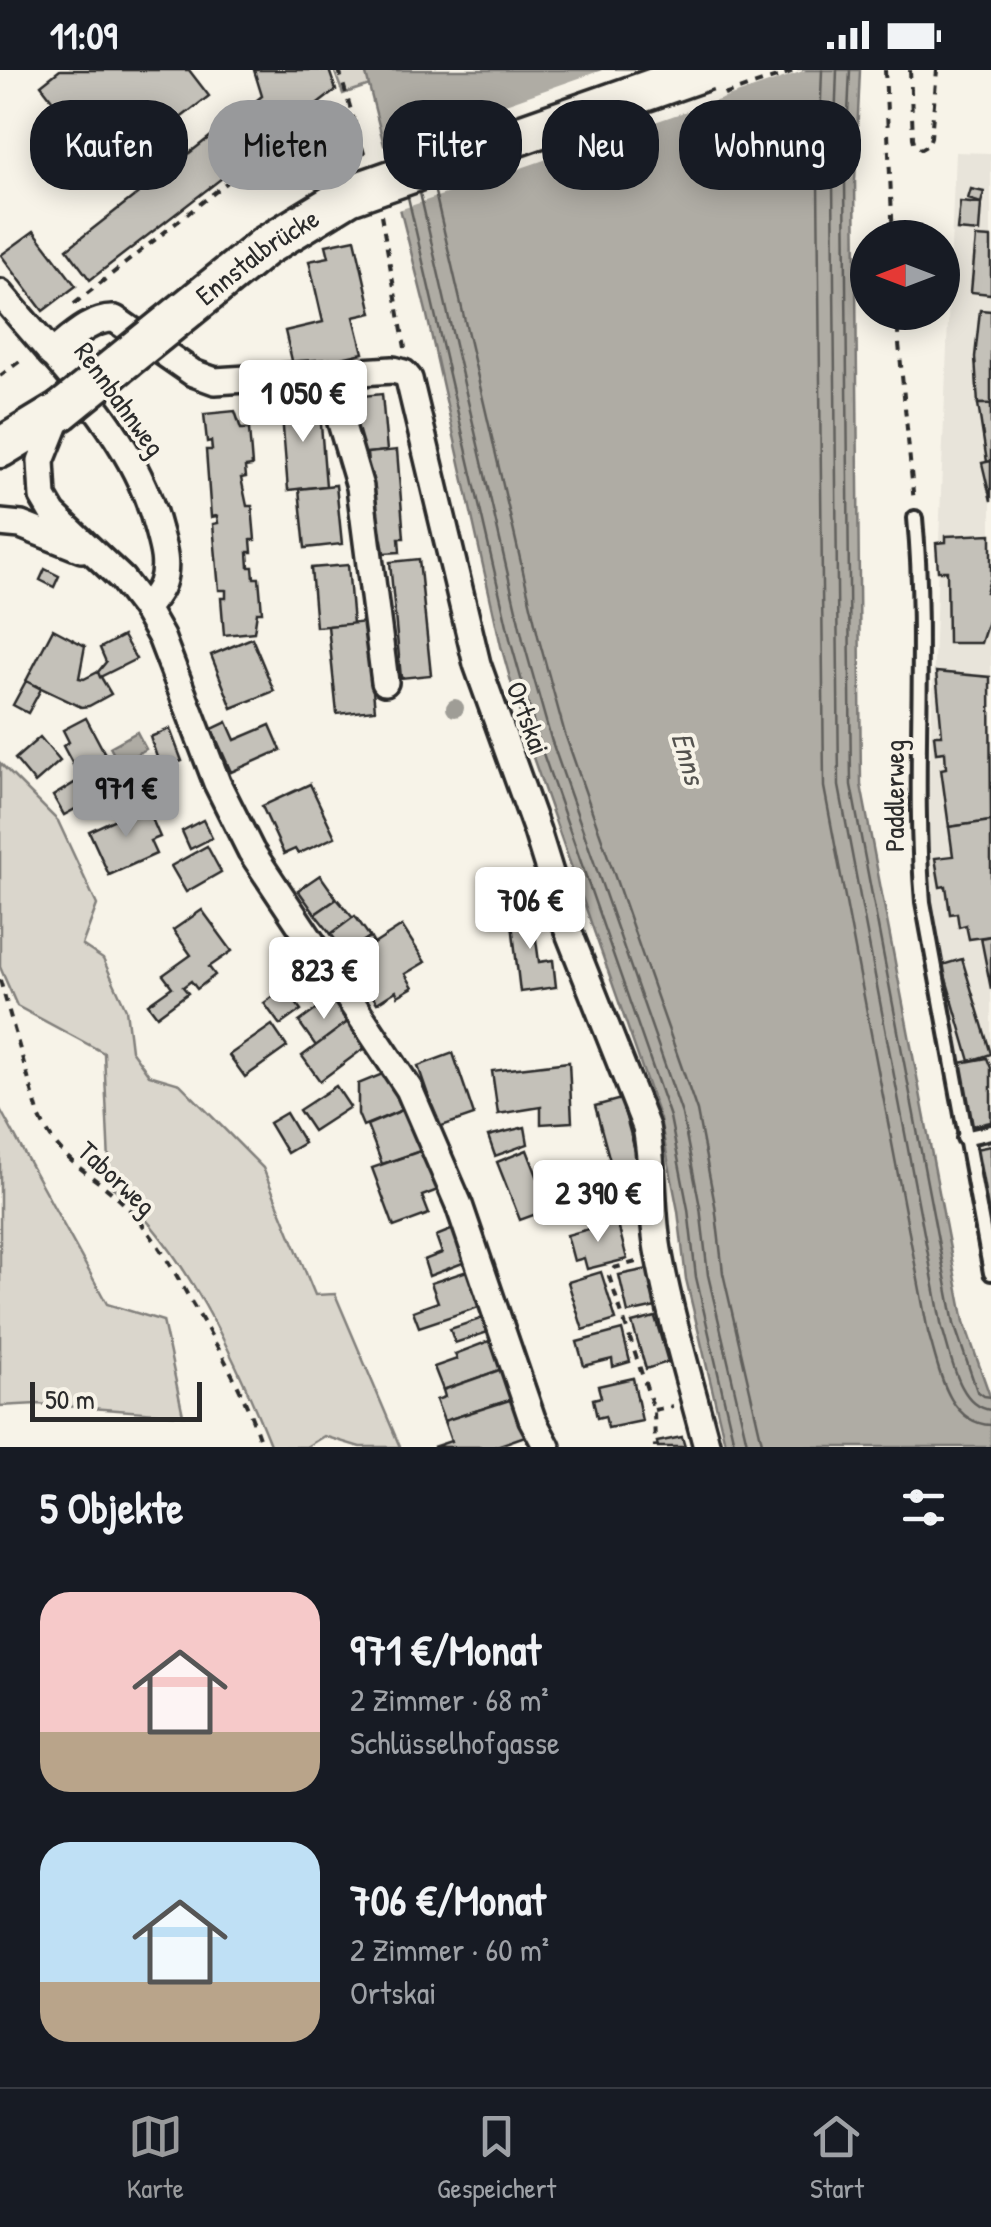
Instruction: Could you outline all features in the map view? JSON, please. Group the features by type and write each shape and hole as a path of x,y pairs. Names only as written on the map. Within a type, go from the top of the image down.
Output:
{"main road":[{"name":"Ennstalbrücke","path":"0,448 54,421 264,247 327,206 359,190 706,70"}],"street":[{"name":"Rennbahnweg","path":"0,293 40,353 105,420 145,486 164,556 161,588 145,608"},
{"path":"40,353 107,318 115,319 215,382 404,372"},
{"name":"Ortskai","path":"404,372 413,389 477,664 567,928 646,1127 653,1162 652,1212 658,1254 707,1447"},
{"path":"328,375 360,488 385,682"},
{"path":"54,421 42,462 42,497 52,514 122,580 145,608 161,637 217,783 251,851 410,1089 459,1205 532,1419 548,1447"},
{"path":"0,523 20,526 96,555"}],"lane":[{"name":"Paddlerweg","path":"915,518 920,572 918,846 922,902 991,1273"},
{"path":"964,1138 991,1132"}],"path":[{"path":"340,70 370,174"},
{"path":"885,70 892,220"},
{"path":"910,70 914,145 922,148 928,146 931,137 937,70"},
{"path":"70,307 218,190"},
{"path":"380,211 399,302 406,354 404,372"},
{"path":"898,330 915,518"},
{"path":"0,376 40,353"},
{"name":"Taborweg","path":"0,980 48,1137 62,1156 128,1208 154,1240 238,1381 262,1447"},
{"path":"656,1447 654,1410 609,1276 614,1268 658,1254"}],"shaded area":[{"path":"334,70 365,70 370,85 343,94"},
{"path":"955,152 991,153 991,1215 938,965 927,832 948,330 960,330 960,220 952,220"},
{"path":"0,763 58,821 97,905 82,945 103,959 126,1009 131,1050 149,1075 180,1084 263,1168 315,1295 335,1294 400,1447 360,1447 324,1436 306,1447 271,1447 242,1378 184,1271 161,1238 110,1185 104,1053 17,1006 0,967"},
{"path":"0,1109 107,1304 163,1321 183,1415 37,1404 0,1406"}],"water":[{"name":"Enns","path":"365,70 860,70 859,100 679,100 679,190 855,190 855,220 850,220 850,330 856,330 861,785 964,1322 991,1399 991,1447 726,1447 686,1279 678,1211 660,1119 529,746 501,646 395,190 522,190 522,100 383,100 383,141"},
{"path":"137,732 146,749 119,764 110,747"}],"pier":[{"path":"602,70 806,70 719,100 679,100 679,114 659,121 659,100 542,100 542,161 522,168 522,100 517,100"},
{"path":"391,190 457,190 396,211"}],"building":[{"path":"60,70 189,70 209,96 188,112 188,100 53,100 41,85"},
{"path":"254,70 329,70 336,90 323,100 257,100 262,96"},
{"path":"208,138 208,189 90,280 67,249 142,190 188,190 188,154"},
{"path":"971,189 984,192 981,203 968,199"},
{"path":"960,202 981,204 979,232 960,230"},
{"path":"34,231 76,286 43,311 1,255"},
{"path":"976,237 991,238 991,294 971,292"},
{"path":"355,239 372,313 354,317 363,353 294,369 285,331 323,322 309,261 329,257 326,245"},
{"path":"980,310 991,311 991,404 978,404 975,357"},
{"path":"382,394 387,451 357,454 351,397"},
{"path":"319,400 326,486 288,490 281,403"},
{"path":"978,404 991,404 991,461 987,462"},
{"path":"235,411 241,429 249,429 252,466 245,467 246,477 241,478 247,506 252,506 255,540 251,540 252,552 248,552 249,567 253,567 254,578 259,578 262,612 257,612 254,632 224,635 221,598 226,598 226,590 219,590 213,524 218,523 217,516 211,517 206,450 212,450 211,441 207,442 204,414"},
{"path":"397,450 404,538 399,538 400,552 384,553 382,540 374,541 367,453"},
{"path":"991,461 991,501 982,463"},
{"path":"336,485 342,544 305,548 299,489"},
{"path":"991,534 991,577 986,592 991,593 991,612 981,643 948,643 947,571 938,571 936,543 946,542 946,536"},
{"path":"419,559 431,675 401,678 390,562"},
{"path":"348,565 353,624 316,627 311,568"},
{"path":"45,569 59,576 54,587 40,580"},
{"path":"366,622 375,710 337,714 328,626"},
{"path":"53,629 85,646 79,678 98,672 111,694 81,707 26,681"},
{"path":"123,636 136,659 100,677 98,672 106,662 100,648"},
{"path":"252,638 274,691 232,708 211,655"},
{"path":"936,672 990,677 991,821 949,827 941,769 946,768 945,752 936,753 934,735 942,735"},
{"path":"26,681 41,689 28,713 13,705"},
{"path":"86,718 112,767 96,776 91,767 78,774 63,746 69,742 63,730"},
{"path":"227,722 235,740 270,725 281,750 231,772 212,729"},
{"path":"170,729 182,761 161,769 150,737"},
{"path":"40,737 60,761 35,783 15,759"},
{"path":"76,782 88,802 64,815 53,796"},
{"path":"310,784 335,837 298,854 295,849 284,854 262,806"},
{"path":"146,805 160,837 150,841 156,854 109,875 89,831"},
{"path":"203,820 212,838 190,849 182,831"},
{"path":"991,821 991,936 969,939 966,925 959,927 957,913 950,914 946,886 940,887 935,858 953,856 949,827"},
{"path":"207,846 221,872 186,892 171,866"},
{"path":"320,875 337,899 315,914 298,890"},
{"path":"337,899 353,918 331,934 315,914"},
{"path":"531,903 539,962 553,960 556,987 520,992 510,906"},
{"path":"202,910 232,951 209,967 215,975 197,989 191,981 183,987 188,993 157,1016 148,1004 172,987 163,975 191,955 173,930"},
{"path":"355,916 370,937 345,953 331,934"},
{"path":"402,926 425,962 405,974 413,987 398,996 396,991 377,1003 345,953 370,937 374,944"},
{"path":"991,936 991,989 981,938"},
{"path":"962,959 991,1054 970,1061 942,965"},
{"path":"285,988 301,1010 280,1025 264,1003"},
{"path":"332,998 349,1021 316,1046 299,1022"},
{"path":"349,1021 367,1046 320,1081 302,1056"},
{"path":"272,1025 287,1047 245,1077 229,1055"},
{"path":"453,1053 474,1115 439,1127 418,1066"},
{"path":"987,1058 991,1068 991,1122 972,1126 960,1063"},
{"path":"569,1062 572,1122 541,1124 541,1107 498,1114 492,1071"},
{"path":"385,1073 401,1094 405,1109 363,1126 358,1114 358,1084"},
{"path":"336,1086 350,1107 313,1131 299,1110"},
{"path":"621,1099 639,1165 613,1172 595,1106"},
{"path":"412,1106 429,1148 382,1164 367,1125"},
{"path":"286,1113 304,1143 287,1153 269,1123"},
{"path":"525,1127 528,1144 495,1156 488,1136"},
{"path":"991,1146 991,1250 975,1149"},
{"path":"429,1148 443,1188 422,1196 429,1214 394,1227 372,1168"},
{"path":"527,1150 550,1209 520,1220 497,1162"},
{"path":"617,1221 627,1259 587,1269 584,1258 574,1261 567,1235"},
{"path":"456,1228 468,1261 429,1276 424,1260 442,1253 436,1236"},
{"path":"473,1269 485,1305 419,1327 413,1311 438,1302 431,1283"},
{"path":"648,1269 656,1307 628,1313 619,1275"},
{"path":"601,1272 616,1320 583,1330 568,1282"},
{"path":"486,1317 491,1331 455,1343 450,1329"},
{"path":"655,1317 668,1362 646,1369 632,1323"},
{"path":"622,1330 630,1362 613,1367 612,1359 584,1366 577,1342"},
{"path":"494,1339 505,1368 443,1390 434,1367"},
{"path":"505,1368 516,1398 444,1421 436,1400 445,1397 443,1390"},
{"path":"633,1378 642,1421 608,1428 605,1416 597,1418 593,1399 601,1397 598,1386"},
{"path":"516,1398 528,1435 494,1447 433,1447 451,1441 444,1421"},
{"path":"682,1437 685,1447 658,1447 657,1442"}]}
